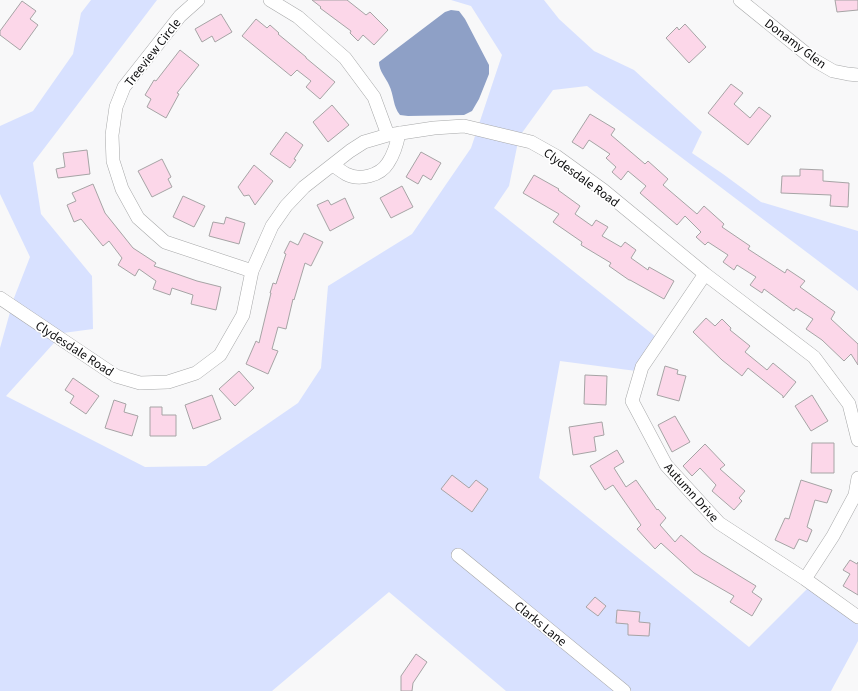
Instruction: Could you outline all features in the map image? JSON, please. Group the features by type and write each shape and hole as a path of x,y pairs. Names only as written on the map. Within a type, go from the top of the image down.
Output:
{"street":[{"name":"Treeview Circle","path":"198,0 180,16 124,87 116,107 112,135 113,161 122,189 138,218 166,242 252,271"},
{"path":"270,0 298,17 345,58 374,97 394,134 395,149 388,164 376,174 363,178 347,175 333,165"},
{"name":"Donamy Glen","path":"740,0 826,68 833,71 858,75"},
{"name":"Clydesdale Road","path":"0,298 116,376 140,383 168,382 196,373 220,355 242,315 252,271 272,226 286,206 304,187 364,142 394,134 434,128 464,126 531,142 556,156 602,190 705,274 814,357 849,404 858,440"},
{"name":"Autumn Drive","path":"705,274 642,367 632,401 666,465 719,523 858,617"},
{"path":"805,580 833,536 855,495 858,478"},
{"name":"Clarks Lane","path":"458,555 624,691"}],"shaded area":[{"path":"91,0 157,0 33,163 41,214 92,276 93,329 63,333 6,396 145,467 206,466 298,403 321,368 328,286 412,234 471,148 502,55 471,6 451,0 544,0 559,19 594,51 634,70 702,132 692,153 761,202 858,231 858,291 587,86 553,90 519,137 509,186 494,208 656,337 636,371 560,361 539,478 749,647 810,586 858,618 858,641 831,691 506,691 389,592 272,691 0,691 0,348 14,298 30,257 0,194 0,126 33,111 73,54 81,13"},
{"path":"451,10 459,11 465,19 489,65 489,74 479,99 472,111 464,115 400,115 396,108 389,85 380,68 379,62 445,12"}],"building":[{"path":"312,0 347,0 366,15 370,12 388,30 374,45 363,35 358,41 350,33 351,31 320,8 321,7"},
{"path":"835,0 858,0 858,10 837,12"},
{"path":"22,1 36,11 30,19 38,25 20,50 0,35 0,31"},
{"path":"221,14 232,32 215,42 212,36 202,42 195,29"},
{"path":"256,19 267,28 270,25 279,33 278,34 335,82 320,99 306,87 311,81 297,70 291,76 242,36"},
{"path":"685,24 706,47 689,63 666,38 677,27 679,30"},
{"path":"180,50 199,65 177,93 179,94 166,118 147,107 151,99 145,95 154,80 156,81"},
{"path":"731,84 743,93 734,104 750,118 759,107 771,116 748,145 708,113"},
{"path":"332,105 349,125 328,142 313,122"},
{"path":"590,114 615,129 611,135 645,164 648,161 668,179 663,185 697,214 704,206 724,224 722,227 750,246 748,249 785,273 787,269 805,281 800,287 835,312 831,319 858,344 858,365 851,354 844,361 822,340 806,329 813,319 796,308 794,311 764,289 762,293 750,285 756,277 737,265 734,270 723,262 728,255 708,242 705,245 696,237 701,232 685,216 677,225 640,193 646,186 628,171 621,180 612,172 616,167 606,158 610,154 589,140 583,149 572,142"},
{"path":"286,132 303,145 294,159 296,160 290,168 270,154"},
{"path":"87,150 90,174 58,178 56,169 65,167 63,153"},
{"path":"421,152 441,163 431,180 423,175 418,184 406,177"},
{"path":"162,159 171,177 168,179 172,187 152,197 138,171"},
{"path":"254,165 273,181 255,205 249,195 244,196 238,187"},
{"path":"800,169 823,170 823,181 849,183 848,207 830,206 831,195 781,193 782,176 800,176"},
{"path":"534,175 559,189 558,190 580,206 575,214 592,226 596,220 608,227 602,236 621,247 625,242 636,250 631,258 648,270 649,267 674,281 664,299 629,280 609,266 611,263 581,245 582,242 553,222 559,214 523,193"},
{"path":"93,184 105,213 133,248 156,263 154,266 197,281 221,287 216,310 191,304 193,295 172,288 170,295 153,289 156,281 139,269 135,276 118,265 122,258 109,241 103,246 81,219 74,222 67,205 76,201 72,193"},
{"path":"402,186 413,207 391,218 380,198"},
{"path":"183,196 205,206 194,227 173,217"},
{"path":"345,198 354,218 330,231 317,205 328,200 331,205"},
{"path":"226,217 245,223 239,244 209,236 213,222 224,224"},
{"path":"304,233 323,242 311,266 305,263 294,300 293,299 286,329 278,327 272,349 278,351 268,374 246,364 256,341 259,343 270,293 273,283 276,284 286,254 284,253 290,241 298,245"},
{"path":"706,318 715,326 722,319 731,328 730,330 750,346 745,352 767,370 773,363 796,382 783,398 783,396 748,368 742,376 722,360 693,332"},
{"path":"665,366 678,370 677,374 686,376 679,401 657,395"},
{"path":"239,371 254,388 235,406 219,389"},
{"path":"585,375 607,376 606,405 584,404"},
{"path":"73,378 99,396 86,414 70,403 74,396 65,390"},
{"path":"212,395 221,419 193,429 185,405"},
{"path":"812,395 828,421 811,431 795,406"},
{"path":"114,400 126,404 124,412 138,416 132,436 105,428"},
{"path":"150,407 162,407 162,415 176,415 176,436 150,436"},
{"path":"675,416 690,442 672,452 658,425"},
{"path":"602,422 604,435 594,437 596,451 573,455 569,427"},
{"path":"812,443 834,443 834,473 811,473"},
{"path":"705,444 725,465 720,469 745,491 739,498 742,501 734,510 712,491 716,485 700,468 692,476 683,466"},
{"path":"617,450 624,462 614,468 626,487 636,480 657,510 658,509 666,518 660,525 675,542 681,535 702,553 756,586 752,592 762,599 752,616 730,602 734,596 694,573 661,543 655,549 637,529 641,525 613,485 605,490 590,466"},
{"path":"452,475 469,488 476,480 488,489 472,512 441,489"},
{"path":"801,480 832,490 827,503 815,500 807,527 812,530 807,542 799,539 794,549 775,540 785,518 789,519"},
{"path":"850,560 857,564 858,562 858,595 843,586 850,574 843,570"},
{"path":"595,597 606,606 598,616 586,607"},
{"path":"617,610 640,612 639,622 650,623 649,636 628,635 628,624 616,623"},
{"path":"416,654 427,662 413,683 412,691 401,691 401,676"}]}
